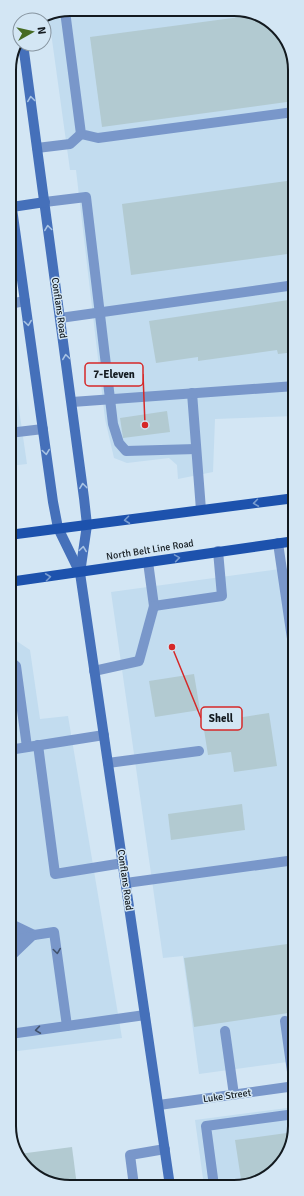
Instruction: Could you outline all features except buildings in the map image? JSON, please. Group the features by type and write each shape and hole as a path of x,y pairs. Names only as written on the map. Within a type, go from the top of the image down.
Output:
{"main road":[{"name":"Conflans Road","path":"24,52 72,402 87,524 80,573 169,1180"},
{"path":"16,207 45,202"},
{"name":"Conflans Road","path":"16,260 25,302 58,528 80,573"},
{"path":"16,534 288,499"},
{"name":"North Belt Line Road","path":"16,581 288,542"}],"street":[{"path":"66,16 81,134"},
{"path":"81,134 98,138 288,113"},
{"path":"38,148 70,144 81,134"},
{"path":"45,202 86,197 113,424 119,443 126,451 196,449"},
{"path":"60,318 288,286"},
{"path":"16,303 25,302"},
{"path":"72,402 110,398 288,386"},
{"path":"192,393 201,510"},
{"path":"16,432 43,429"},
{"path":"278,543 288,612"},
{"path":"154,606 222,596 218,551"},
{"path":"94,671 139,661 154,606 148,562"},
{"path":"16,666 27,747"},
{"path":"16,749 104,735"},
{"path":"38,745 55,874 123,864"},
{"path":"108,763 199,751"},
{"path":"126,883 288,861"},
{"path":"16,926 34,935"},
{"path":"16,941 34,935 54,932 67,1026"},
{"path":"16,933 34,935"},
{"path":"16,952 34,935"},
{"path":"16,1033 145,1015"},
{"path":"285,1021 288,1043"},
{"path":"225,1031 234,1095"},
{"name":"Luke Street","path":"159,1105 288,1087"},
{"path":"213,1180 206,1126 288,1115"},
{"path":"133,1180 130,1155 165,1149"}],"shaded area":[{"path":"70,16 234,16 244,17 258,22 267,27 279,40 288,63 288,416 215,419 213,472 178,479 177,465 169,458 127,463 114,458 105,419 76,170 70,170 52,40 52,19"},
{"path":"16,389 27,464 16,465"},
{"path":"288,568 288,1062 199,1074 183,956 163,958 111,592"},
{"path":"16,641 30,650 40,719 68,716 122,1038 16,1051"},
{"path":"288,1108 287,1136 279,1156 264,1171 241,1180 203,1180 195,1120"}],"place":[{"name":"7-Eleven","path":"145,425"},
{"name":"Shell","path":"172,647"}]}
